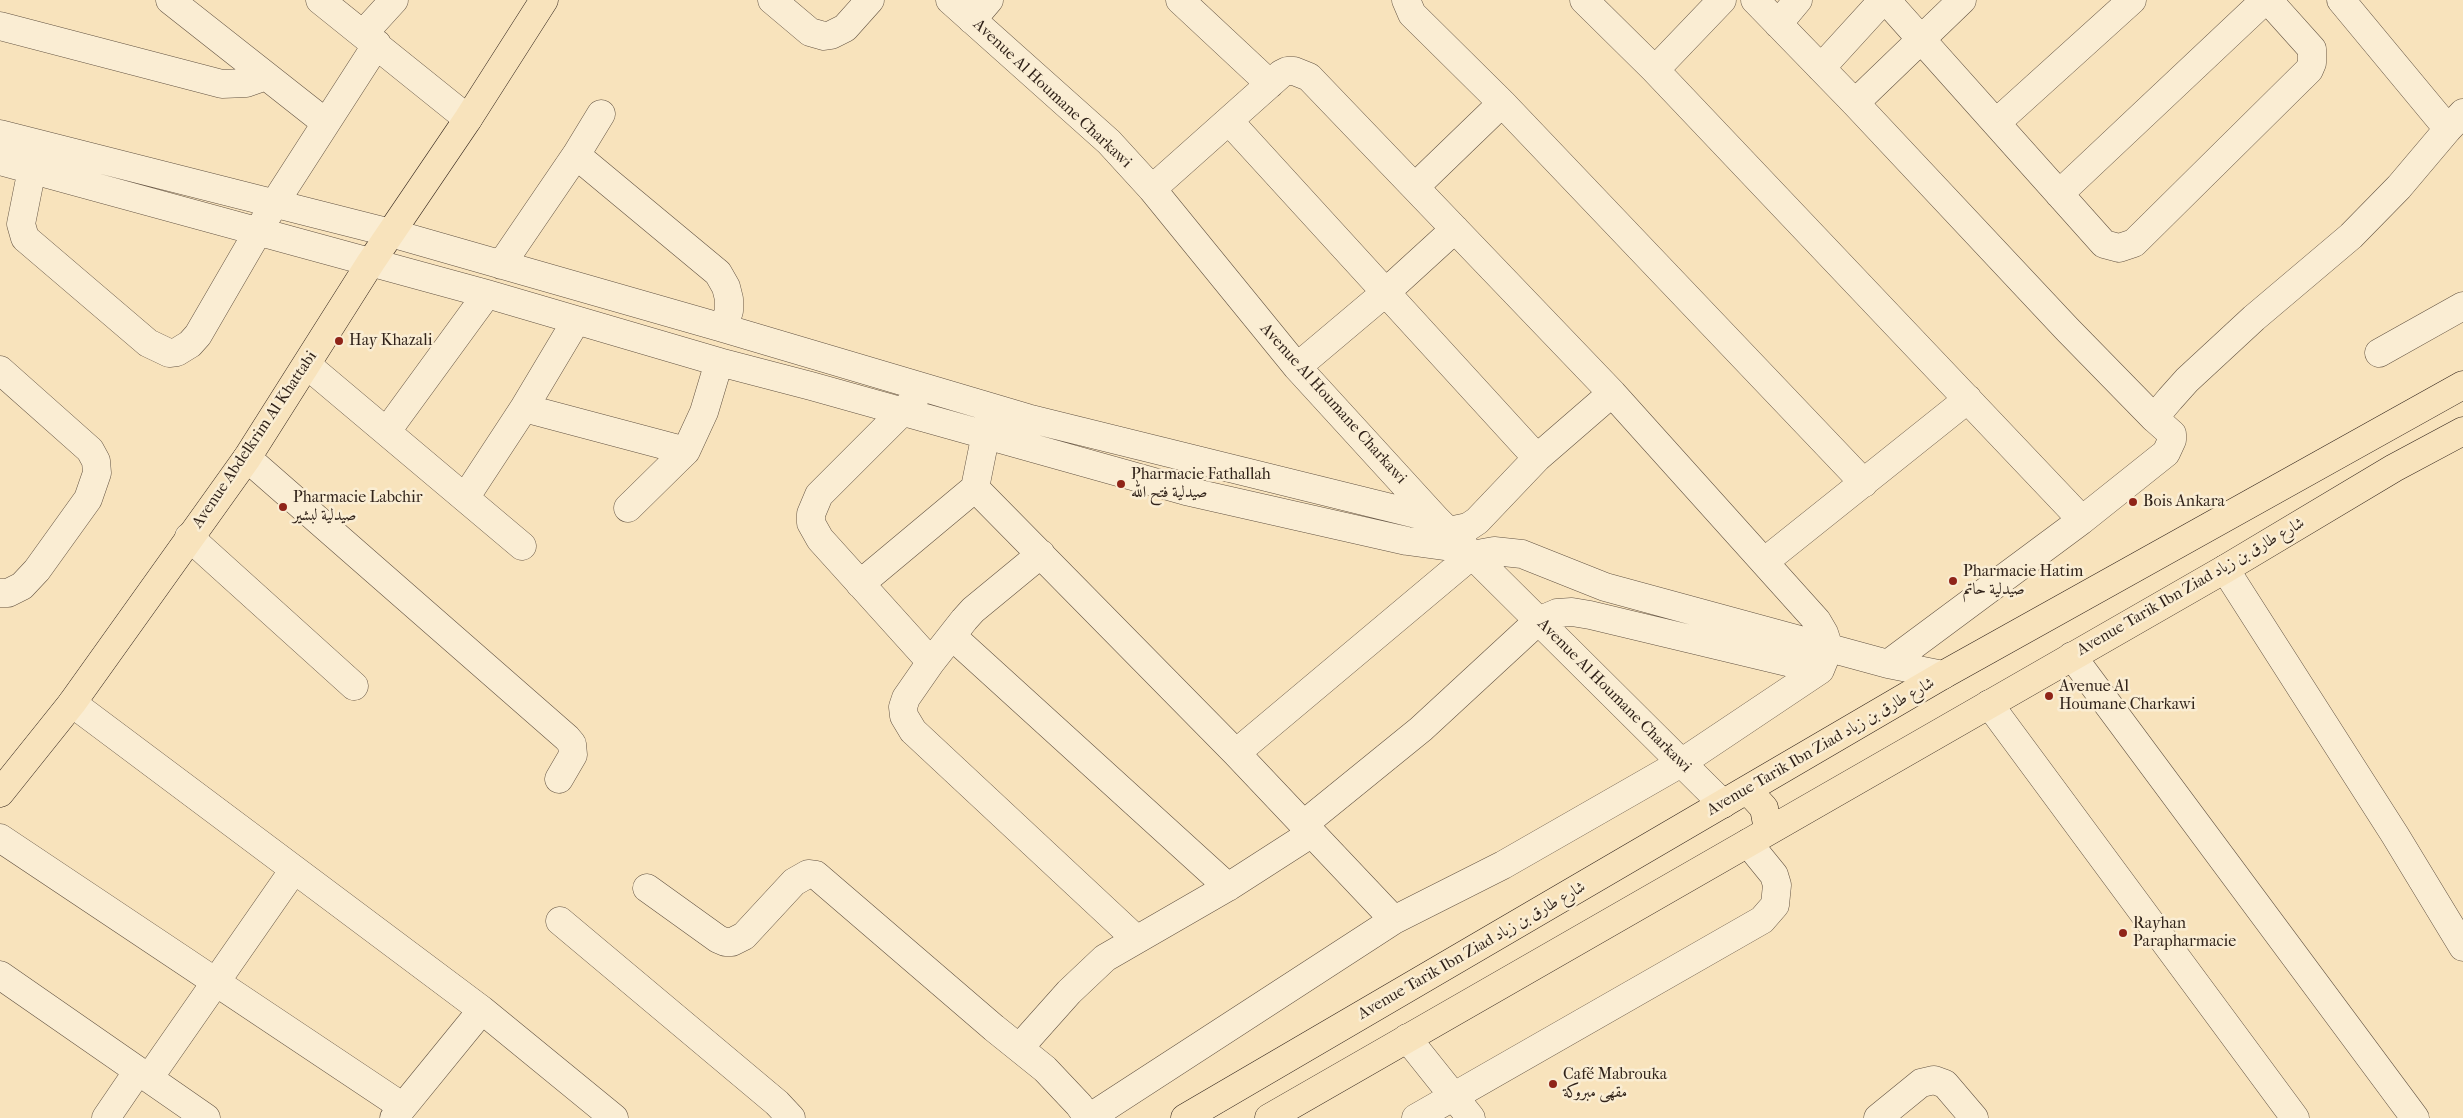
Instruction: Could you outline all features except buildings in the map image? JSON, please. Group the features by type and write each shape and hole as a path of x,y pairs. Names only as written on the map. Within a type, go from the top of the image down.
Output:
{"main road":[{"name":"Avenue Abdelkrim Al Khattabi","path":"0,793 72,703 247,458 371,262 468,119 544,0"},
{"name":"Avenue Tarik Ibn Ziad شارع طارق بن زياد","path":"1185,1118 1943,675 2463,386"},
{"name":"Avenue Tarik Ibn Ziad شارع طارق بن زياد","path":"1268,1118 2225,569 2394,468 2463,431"},
{"path":"1700,818 1705,836 1711,844 1747,843 1768,824 1764,808 1752,795 1733,798"}],"street":[{"path":"170,0 326,123"},
{"path":"320,0 468,119"},
{"path":"43,145 32,169 21,224 25,238 148,343 169,353 184,349 198,335 274,204 326,123 370,39 394,0"},
{"path":"772,0 810,32 824,36 831,35 845,28 870,0"},
{"name":"Avenue Al Houmane Charkawi","path":"950,0 980,10 1109,142 1152,188 1297,367 1456,539 1682,763 1733,798"},
{"path":"1180,0 1270,84"},
{"path":"1406,0 1412,14 1502,103 1864,483"},
{"path":"1584,0 1655,70 2082,520"},
{"path":"1755,0 1855,103 2067,329 2172,434 2172,440 2166,453 2082,520 1888,664"},
{"path":"1778,24 1798,0"},
{"path":"1821,68 1885,0 1921,38 2059,194 2104,244 2118,248 2134,242 2309,70 2312,63 2312,49 2276,3 2059,194"},
{"path":"1855,103 1962,0"},
{"path":"1996,123 2132,0"},
{"path":"2154,418 2194,374 2254,318 2351,236 2399,187 2455,121 2341,0"},
{"path":"1655,70 1710,4"},
{"path":"0,26 222,84 246,83 266,76"},
{"path":"1152,188 1287,71 1301,73 1308,77 1612,393 1817,621 1824,632 1824,659"},
{"path":"1415,187 1502,103"},
{"path":"501,264 576,155 601,114"},
{"path":"1229,121 1537,458"},
{"path":"0,134 391,233 723,328 1027,418 1494,551 1522,554 1605,587 1824,659"},
{"path":"576,155 718,274 726,287 729,299 729,311 723,328"},
{"path":"0,160 487,294 719,362 903,411 985,436 1186,491 1407,541 1456,539"},
{"path":"1297,367 1386,292 1455,229"},
{"path":"387,431 487,294"},
{"path":"2379,354 2463,306"},
{"path":"465,498 524,408 576,321"},
{"path":"628,508 686,451 704,412 719,362"},
{"path":"307,365 522,546"},
{"path":"0,370 90,450 96,461 97,473 88,499 37,570 22,586 8,593 0,594"},
{"path":"925,388 818,496 811,514 811,523 820,539 930,662"},
{"path":"1236,753 1456,539 1458,531 1477,521 1537,458 1612,393"},
{"path":"1764,562 1968,399"},
{"path":"860,584 975,488 991,407"},
{"path":"524,408 686,451"},
{"path":"247,458 572,744 573,755 559,779"},
{"path":"975,488 1236,753 1394,920"},
{"path":"189,537 354,686"},
{"path":"1041,554 973,610 930,662 903,706 904,716 908,724 1136,939"},
{"path":"2225,569 2395,836 2463,947"},
{"path":"1020,1047 1069,992 1105,958 1228,887 1308,829 1421,729 1538,621 1557,613 1572,612 1824,659 1888,664 1943,675"},
{"path":"952,636 1228,887"},
{"path":"2072,656 2415,1118"},
{"path":"647,888 718,938 725,942 732,942 744,936 794,882 808,874 816,875 994,1028 1020,1047 1065,1089 1088,1118 1394,920 1504,865 1682,763 1824,659"},
{"path":"72,703 293,871 482,1010 598,1113"},
{"path":"1989,704 2295,1118"},
{"path":"0,838 218,981 398,1112 482,1010"},
{"path":"1416,1118 1770,914 1776,900 1777,885 1774,875 1747,843"},
{"path":"106,1118 144,1075 218,981 293,871"},
{"path":"560,921 777,1103 791,1118"},
{"path":"0,974 206,1118"},
{"path":"1407,1038 1470,1118"},
{"path":"1878,1118 1921,1083 1934,1080 1945,1084 1974,1118"}],"place":[{"name":"Hay Khazali","path":"339,341"},
{"name":"Pharmacie Fathallah صيدلية فتح الله","path":"1121,484"},
{"name":"Bois Ankara","path":"2133,502"},
{"name":"Pharmacie Labchir صيدلية لبشير","path":"283,507"},
{"name":"Pharmacie Hatim صيدلية حاتم","path":"1953,581"},
{"name":"Avenue Al Houmane Charkawi","path":"2049,696"},
{"name":"Rayhan Parapharmacie","path":"2123,933"},
{"name":"Café Mabrouka مقهى مبروكة","path":"1553,1084"}]}
